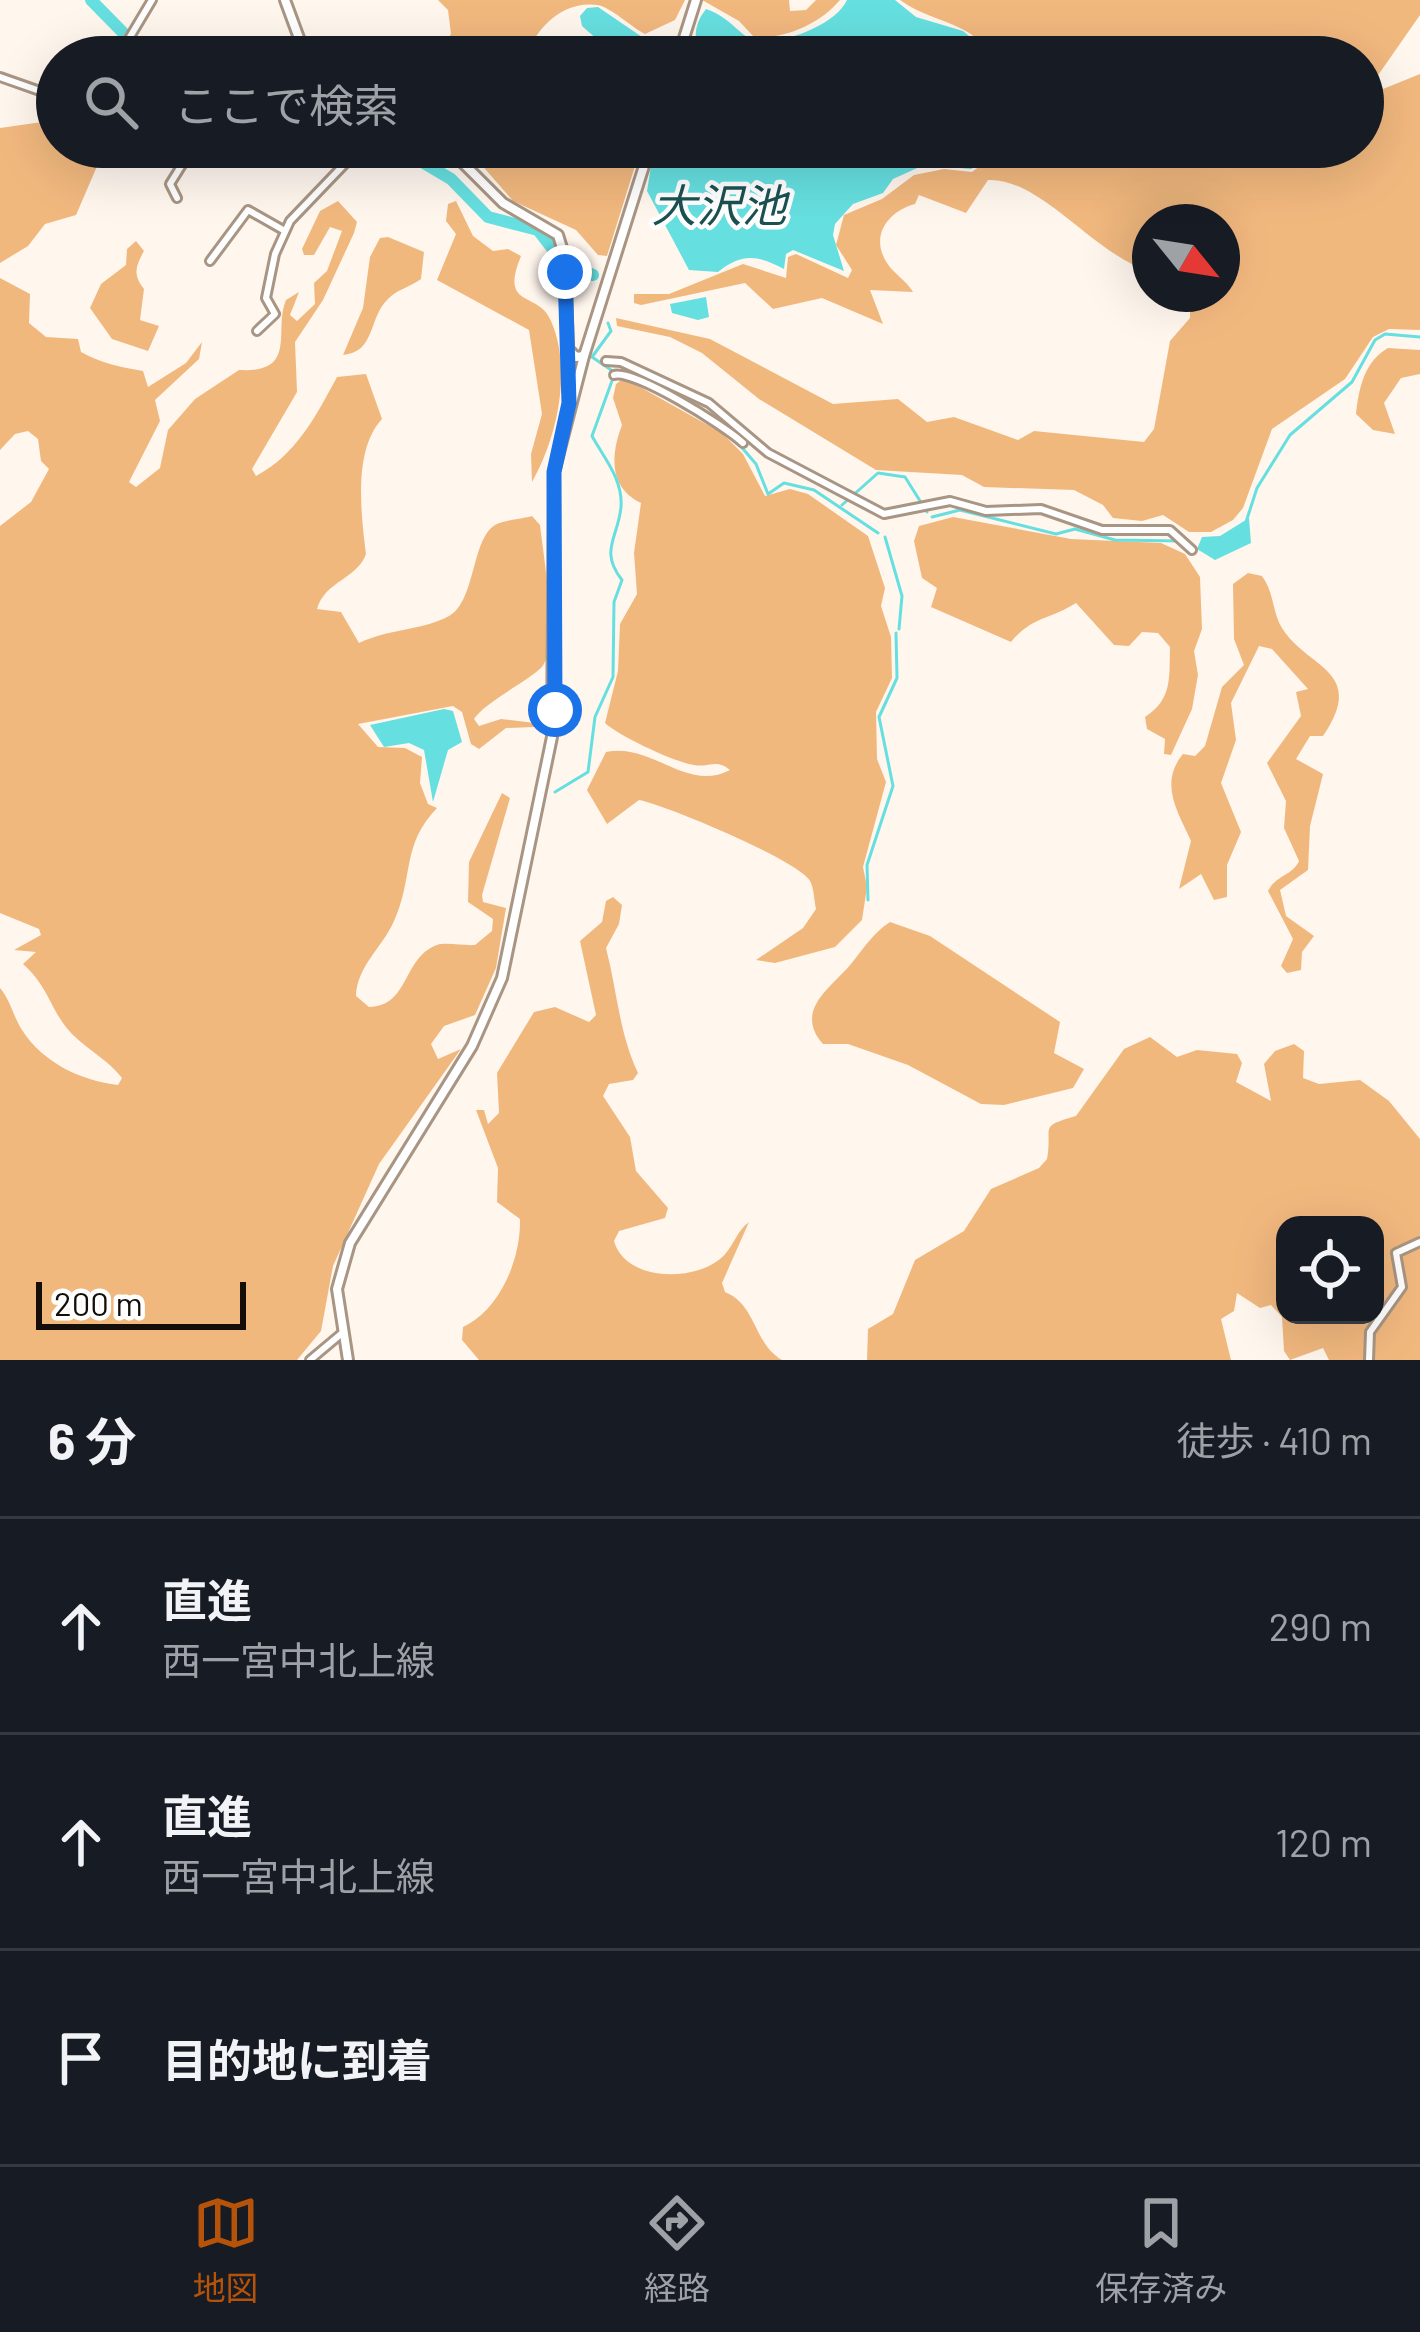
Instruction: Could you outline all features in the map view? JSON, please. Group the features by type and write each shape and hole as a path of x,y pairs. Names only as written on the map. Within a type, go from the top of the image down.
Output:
{"main road":[{"path":"285,0 298,36"},
{"path":"685,36 696,0"},
{"path":"469,168 509,207 554,230 565,262 569,403"},
{"path":"347,1360 337,1289 350,1243 472,1046 502,979 552,737 554,472 569,403 643,168"},
{"path":"568,349 576,357 584,356"}],"street":[{"path":"130,36 152,0"},
{"path":"0,77 36,90"},
{"path":"177,198 170,184 180,168"},
{"path":"257,332 275,314 266,298 285,231 342,168"},
{"path":"210,261 245,212 285,231"},
{"path":"606,361 620,362 710,403 768,452 884,514 907,513 936,501 986,511 1026,507 1102,530 1170,530 1192,550"},
{"path":"614,375 629,374 652,390 670,394 743,443"},
{"path":"1369,1360 1370,1332 1402,1287 1396,1253 1420,1242"},
{"path":"310,1360 341,1334"}],"shaded area":[{"path":"438,0 685,0 675,20 645,34 608,9 584,5 562,12 536,36 450,36 448,10"},
{"path":"702,0 789,0 790,11 806,10 816,0 840,0 823,16 777,36 753,36 739,21"},
{"path":"900,0 1420,0 1420,15 1384,67 1384,36 973,36"},
{"path":"1420,74 1420,330 1389,329 1373,337 1345,379 1272,429 1243,508 1233,520 1211,532 1189,532 1163,515 1142,521 1113,518 1103,505 1074,490 984,487 962,475 876,470 759,399 702,353 670,337 617,326 616,318 710,339 833,404 898,399 927,422 954,417 1018,440 1034,431 1144,442 1154,429 1170,341 1190,312 1240,312 1240,204 1132,204 1132,264 1028,191 988,180 966,213 919,195 915,204 897,212 884,226 882,253 913,292 870,290 883,324 822,298 773,309 745,283 634,303 634,294 669,294 743,264 786,278 788,257 796,254 848,278 852,270 836,245 844,215 882,199 914,175 944,169 1384,168 1384,89"},
{"path":"36,123 36,168 96,168 76,215 45,224 28,246 0,263 0,128"},
{"path":"484,168 634,168 607,256 598,255 576,230 513,201"},
{"path":"338,201 357,222 354,233 323,300 295,342 297,392 252,469 256,476 294,446 337,377 366,374 382,419 363,465 366,554 356,569 327,592 317,609 341,612 359,643 439,621 464,598 487,533 499,523 532,516 540,525 550,622 547,658 541,668 474,719 479,726 501,719 535,723 534,727 506,728 479,749 471,744 462,712 453,706 358,724 378,747 405,748 422,757 420,783 428,804 437,808 418,835 394,921 365,966 356,996 369,1007 382,1005 392,999 426,951 441,944 475,945 492,931 493,919 468,902 469,862 502,793 510,798 482,895 483,902 506,908 496,968 475,1015 444,1026 431,1044 438,1059 461,1049 379,1164 333,1266 321,1331 297,1360 0,1360 0,988 22,1030 52,1061 104,1083 118,1085 122,1078 78,1040 23,964 36,952 14,950 41,935 39,929 0,913 0,526 31,502 49,469 41,461 38,439 28,431 15,434 0,450 0,278 30,294 29,323 46,337 78,339 81,352 88,356 143,371 148,387 186,363 202,342 199,359 155,400 160,421 129,482 136,487 160,468 168,430 195,399 239,370 270,365 277,357 286,300 299,292 290,315 297,321 315,304 314,283 327,271 342,231 330,227 314,255 304,255 302,249 320,211"},
{"path":"456,201 473,236 493,251 508,249 521,256 515,273 517,292 545,312 557,341 559,404 532,482 531,454 542,414 529,330 437,280 456,234 446,221 448,204"},
{"path":"380,238 424,252 421,279 388,299 361,348 343,355 363,308 370,257"},
{"path":"136,241 144,251 136,271 144,289 140,320 159,326 148,351 112,339 90,308 101,284 126,265 127,249"},
{"path":"1388,348 1420,350 1420,374 1401,378 1384,403 1395,434 1373,430 1356,414 1368,368"},
{"path":"624,378 722,433 743,454 765,496 790,489 808,494 868,536 885,588 881,606 891,637 892,678 876,712 877,759 886,782 863,867 867,887 862,920 835,947 775,963 756,960 803,928 816,909 810,881 758,848 654,804 639,800 607,824 587,790 606,752 639,754 699,775 730,770 674,759 605,723 618,671 620,624 637,594 634,553 641,503 623,488 615,469 622,425 613,398 616,384"},
{"path":"953,517 1071,539 1161,543 1185,554 1200,577 1202,629 1194,651 1198,675 1192,709 1171,755 1164,754 1165,739 1147,729 1145,717 1161,703 1169,678 1170,647 1158,633 1142,632 1129,646 1114,645 1076,603 1034,623 1011,642 931,607 937,588 922,578 914,541 919,526"},
{"path":"1248,573 1262,576 1282,628 1328,672 1339,697 1323,736 1310,736 1296,759 1323,774 1310,826 1308,870 1280,890 1286,916 1314,936 1302,952 1301,970 1287,973 1281,966 1293,939 1268,891 1299,861 1284,828 1286,801 1267,763 1301,716 1296,692 1308,689 1272,649 1259,646 1231,703 1236,740 1221,783 1241,832 1227,865 1227,897 1214,900 1201,874 1179,889 1191,841 1173,798 1172,776 1183,754 1195,756 1205,746 1222,687 1244,665 1234,639 1233,584"},
{"path":"613,897 622,905 619,924 606,948 622,1027 638,1073 633,1080 609,1084 603,1096 630,1137 636,1171 668,1208 665,1218 619,1231 614,1241 620,1254 644,1270 692,1272 720,1259 749,1222 722,1283 782,1360 479,1360 462,1340 463,1327 488,1309 506,1282 517,1250 520,1219 497,1202 498,1168 476,1110 484,1110 488,1124 499,1113 497,1073 534,1012 555,1007 589,1022 596,1015 580,941 602,922 606,901"},
{"path":"890,922 930,936 1060,1022 1054,1053 1084,1069 1073,1088 1004,1105 981,1104 908,1065 848,1044 823,1044 812,1020 819,1000"},
{"path":"1150,1037 1177,1057 1197,1050 1237,1054 1242,1063 1236,1082 1271,1101 1264,1064 1275,1051 1294,1044 1304,1051 1303,1078 1319,1084 1360,1080 1389,1101 1420,1139 1420,1360 1329,1360 1323,1348 1290,1360 1284,1351 1282,1324 1384,1324 1384,1216 1276,1216 1276,1310 1271,1305 1260,1308 1237,1293 1234,1311 1221,1319 1231,1360 867,1360 868,1329 893,1314 915,1260 964,1231 991,1189 1039,1168 1047,1159 1051,1126 1076,1116 1124,1049"}],"water":[{"path":"847,0 895,0 916,17 969,36 794,36 841,9"},
{"path":"598,7 641,36 593,36 582,26 580,16 587,8"},
{"path":"706,9 746,36 696,36"},
{"name":"大沢池","path":"651,168 917,168 893,179 883,193 853,204 835,224 833,235 844,271 793,250 786,254 784,269 751,258 718,272 689,270 647,191"},
{"path":"706,297 709,317 698,320 672,313 670,304"},
{"path":"1249,518 1251,543 1215,560 1197,549 1202,537 1220,536"},
{"path":"453,711 462,742 448,750 433,802 424,750 409,743 384,747 370,725"}],"waterway":[{"path":"91,0 126,36"},
{"path":"432,168 451,179 488,217 538,230 562,261 593,275"},
{"path":"608,323 611,331 592,357 617,374"},
{"path":"1246,522 1257,488 1290,435 1352,382 1375,340 1385,334 1420,337"},
{"path":"555,792 588,772 595,717 613,677 614,602 622,580 611,552 621,497 612,469 592,436 613,378"},
{"path":"636,383 660,393"},
{"path":"738,443 756,464 768,494 784,483 814,490 878,533"},
{"path":"842,505 878,473 905,477 927,512"},
{"path":"932,517 960,510 1056,534 1075,529 1115,540 1181,541"},
{"path":"885,537 902,596 899,629"},
{"path":"868,900 867,865 893,786 879,717 897,678 896,633"}],"route":[{"path":"555,710 554,472 569,403 565,272"}]}
